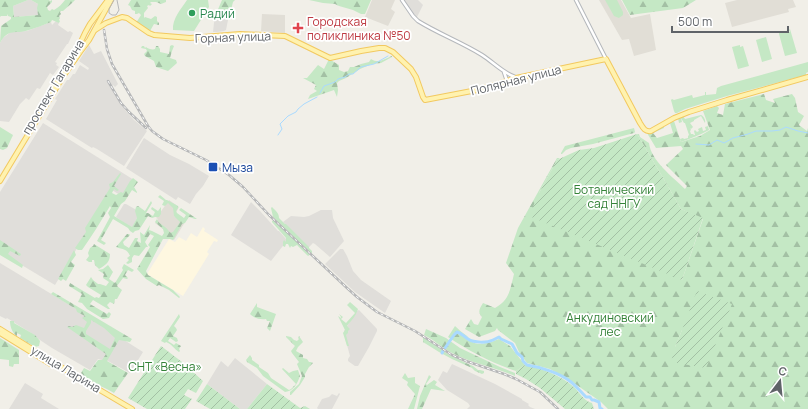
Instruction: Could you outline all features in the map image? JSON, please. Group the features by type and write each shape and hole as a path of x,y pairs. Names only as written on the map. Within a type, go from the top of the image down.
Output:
{"main road":[{"name":"проспект Гагарина","path":"0,175 77,50 84,35 108,0"},
{"name":"проспект Гагарина","path":"0,181 67,70 89,40 111,0"},
{"name":"Горная улица","path":"95,30 105,23 125,17 152,34 190,38 240,34 286,36 330,58 361,51 385,48 393,52 411,69 418,80 423,97 426,100"},
{"name":"Горная улица","path":"91,24 99,22 105,23"},
{"name":"проспект Гагарина","path":"91,24 95,25 95,30"},
{"path":"84,35 85,38 89,40"},
{"name":"Полярная улица","path":"426,100 477,90 516,78 606,58"},
{"path":"606,58 642,127 647,131 651,131 674,118 689,112 808,77"},
{"name":"улица Ларина","path":"0,329 132,409"},
{"name":"улица Ларина","path":"0,333 126,409"}],"street":[{"path":"402,0 418,21 482,55 516,78"},
{"path":"576,0 606,58"},
{"path":"504,71 507,81"}],"shaded area":[{"path":"28,0 38,4 38,15 14,17 13,6"},
{"path":"372,0 395,0 391,9 395,12 388,26 365,17"},
{"path":"403,0 418,0 423,5 417,17 416,17"},
{"path":"599,0 621,0 631,18 650,14 656,50 634,56 629,39 622,40"},
{"path":"737,0 793,0 796,7 788,9 789,12 732,27 725,3"},
{"path":"215,14 223,15 228,20 226,30 213,32"},
{"path":"262,14 285,15 285,33 261,31"},
{"path":"56,21 59,23 58,25 68,32 70,31 73,33 68,44 55,62 59,67 53,75 50,73 40,89 37,88 29,100 26,98 20,104 9,122 0,121 0,43 3,38 11,32 27,31 51,22 52,25"},
{"path":"89,45 94,54 101,51 118,84 115,87 113,85 111,87 116,96 125,110 147,131 124,166 46,119 57,100 55,99 67,80 75,74 80,65 88,70 89,68 79,61"},
{"path":"43,123 134,180 123,197 112,190 55,285 0,252 0,192"},
{"path":"144,138 170,155 209,176 190,204 178,197 176,200 126,168"},
{"path":"169,200 179,207 174,216 185,222 174,240 166,235 168,233 155,223 158,219 156,218"},
{"path":"251,202 286,239 286,242 271,261 231,235"},
{"path":"124,204 140,212 132,228 116,217"},
{"path":"321,210 332,210 333,218 344,241 330,257 313,243 308,248 283,222 291,216 309,216"},
{"path":"203,227 205,229 204,231 218,240 217,242 214,241 207,252 209,254 183,296 147,274 169,239 175,242 179,237 186,241 191,233 197,237"},
{"path":"340,249 343,249 353,271 361,280 391,301 385,313 355,292 325,264"},
{"path":"0,263 121,336 124,340 143,352 130,373 106,360 98,359 90,370 52,348 7,318 6,319 0,316"},
{"path":"359,310 377,329 377,331 358,366 355,366 348,361 350,356 344,331"},
{"path":"235,358 267,384 247,409 240,409 207,384 221,361 228,367"},
{"path":"452,364 495,384 522,399 529,404 528,405 530,407 535,409 467,409 470,406 468,403 447,390 438,380 443,371 447,373"},
{"path":"25,383 43,394 41,398 59,409 9,409"},
{"path":"339,393 340,394 332,409 317,408 322,399 329,397 332,394 337,396"}],"green space":[{"path":"0,0 28,0 13,6 14,17 38,15 38,4 31,0 52,0 47,7 50,11 57,8 65,0 75,0 60,12 59,23 52,20 51,22 32,29 9,33 0,43 1,26 11,19 11,17 8,16 8,14 7,16 0,17"},
{"path":"131,0 166,0 166,2 161,4 151,2 150,3 152,4 147,6 148,8 144,13 144,18 151,19 155,16 157,17 159,25 154,24 150,31 136,23 141,15 139,13 135,14 135,11 128,5"},
{"name":"Радий","path":"187,0 208,0 209,7 194,31 173,30 175,18"},
{"path":"222,0 235,0 228,18 223,15 216,14"},
{"path":"309,0 371,0 365,14 361,14 335,4"},
{"path":"605,0 617,0 623,15 619,18 614,16"},
{"path":"622,0 696,0 683,8 630,15"},
{"path":"790,29 797,53 785,56 779,32 786,32 787,30 790,32"},
{"path":"766,37 772,59 762,62 756,40"},
{"path":"740,45 740,47 743,46 749,66 738,69 732,47"},
{"path":"144,46 145,48 155,49 156,46 158,46 160,52 169,54 170,46 174,46 170,58 176,60 177,63 168,71 156,67 154,61 145,56 144,54 147,51 146,49 141,48"},
{"path":"392,56 381,63 372,64 360,69 339,81 337,83 337,97 334,90 308,99 310,95 317,91 314,89 316,85 303,78 307,78 318,65 324,69 329,59 339,65 339,70 344,72 348,71 350,67 369,62 371,59 379,61"},
{"path":"808,62 808,72 806,75 727,96 685,109 677,113 674,111 672,99 674,100 692,95 693,98 705,95 705,92 706,95 716,94 717,88 721,86"},
{"name":"Анкудиновский лес","path":"764,94 766,100 775,103 773,99 792,94 795,98 798,112 804,116 799,125 807,131 808,128 808,409 608,409 601,402 571,381 550,369 527,363 519,352 515,343 497,328 495,331 479,337 465,329 471,319 474,324 478,325 482,317 479,312 483,303 495,308 507,298 514,274 506,263 518,228 557,158 560,158 557,160 539,193 682,280 703,219 681,209 637,134 649,143 658,162 685,189 687,186 666,165 683,149 681,146 656,148 647,133 664,125 664,128 653,133 657,138 673,133 670,123 674,121 681,142 700,136 710,130 703,111 717,106 719,108 717,113 723,115 725,104","holes":["682,330 706,368 675,347"]},
{"path":"701,115 703,116 705,123 701,116 690,123 693,127 691,129 690,128 691,134 695,135 694,131 699,131 698,129 702,127 703,131 706,130 705,127 708,126 709,130 681,142 680,139 688,138 689,135 685,123 681,118 682,122 679,123 678,118 683,116 685,119"},
{"path":"0,127 13,135 7,148 3,150 0,149"},
{"path":"634,128 634,133 593,144 571,148 561,154 565,146"},
{"name":"Ботанический сад ННГУ","path":"637,134 681,209 703,218 682,280 529,216 539,193 557,160 579,150 594,148"},
{"path":"120,173 121,174 114,186 119,190 117,191 114,189 112,193 116,195 121,192 123,193 133,178 138,182 134,187 137,193 132,190 114,216 132,227 137,218 135,211 136,207 138,206 145,211 151,201 152,203 146,213 153,216 155,212 151,209 152,207 158,211 161,207 161,214 159,217 152,218 148,216 139,230 133,233 128,228 113,219 101,240 106,243 104,245 97,241 110,217 108,213 111,208 110,206 82,250 78,250 75,248 86,232 85,228 110,188 109,184 113,182"},
{"path":"160,195 178,206 176,211 177,213 184,218 186,215 179,210 181,208 197,219 189,217 185,223 182,224 173,240 163,239 146,271 148,275 173,290 180,297 179,298 169,290 159,285 157,286 146,279 137,269 150,247 148,245 154,236 150,234 145,242 148,247 146,247 139,256 134,255 132,262 128,264 126,263 129,260 127,258 130,256 129,253 116,247 127,234 130,235 123,242 124,245 129,248 135,238 138,238 137,241 141,243 140,232 144,235 150,225 149,230 162,236 164,233 163,229 155,222 157,219 171,233 173,232 180,222 174,216 173,208 168,203 165,206 162,205 164,201 158,197"},
{"path":"272,207 278,213 279,218 309,247 312,254 273,217"},
{"path":"274,220 311,254 308,256 297,245 293,247 291,246 290,248 288,244 286,244 285,247 283,246 284,240 286,242 286,238 272,222"},
{"path":"0,240 21,254 20,256 10,251 8,254 23,265 22,268 0,255"},
{"path":"94,244 110,254 107,263 99,269 95,265 94,260 89,262 86,260 89,256 88,253 90,248"},
{"path":"74,250 76,255 71,262 75,265 66,281 63,279 61,281 58,279"},
{"path":"124,264 134,270 132,272 128,270 125,275 128,278 123,278 117,286 122,290 117,299 115,299 114,304 110,302 107,305 110,309 93,300 90,304 107,314 109,312 111,314 109,318 103,319 87,309 82,303 78,302 82,294 69,286 70,283 95,298 99,298 101,295 86,285 91,277 98,284 106,286 109,282 103,278 104,274 98,270 103,269 108,265 113,272 109,279 115,283 123,270 122,268"},
{"path":"697,291 732,304 706,368 671,362 675,347"},
{"path":"53,292 132,339 130,342 119,340 107,361 128,373 114,393 92,382 81,373 84,368 90,371 98,360 102,360 106,354 67,327 76,325 84,328 87,322 82,318 85,316 51,294","holes":["91,320 104,328 115,338 110,349 86,334"]},
{"path":"350,302 358,309 355,316 347,326 350,329 346,335 349,346 347,346 343,333 345,330 338,316 341,318 339,314 343,317 341,319 346,323 355,313 347,305"},
{"path":"257,303 257,307 276,314 270,331 267,328 270,321 253,317 250,314"},
{"path":"179,314 180,317 174,326 177,330 173,336 177,338 178,341 176,342 170,338 168,341 174,345 176,343 181,346 179,352 168,343 161,341"},
{"path":"10,321 14,321 14,323 35,335 40,341 39,346 35,347 20,338 21,335 17,333 17,336 15,335 10,325"},
{"path":"455,326 471,341 477,344 499,339 510,346 525,365 516,371 472,352 448,337"},
{"path":"426,329 446,338 460,348 515,373 515,376 450,352 424,335"},
{"path":"286,336 297,341 299,336 303,342 296,351 303,355 303,358 313,363 309,367 300,385 291,395 290,392 299,384 302,376 297,364 299,362 291,351 295,346"},
{"path":"423,337 448,354 478,370 484,371 484,373 482,374 475,371 472,368 439,352 423,342"},
{"path":"0,338 19,350 19,364 14,364 13,367 9,366 9,360 0,359"},
{"name":"СНТ «Весна»","path":"161,346 203,381 196,393 188,389 184,395 192,399 185,409 147,409 128,398"},
{"path":"250,355 252,360 268,373 271,378 289,390 296,384 293,389 285,392 263,376 257,368 246,360"},
{"path":"525,365 545,370 563,379 574,387 584,399 592,403 594,409 565,409 540,388 516,374 516,371"},
{"path":"283,368 289,373 298,370 300,376 296,384 282,369"},
{"path":"405,373 408,378 415,377 415,383 420,386 414,409 408,409 415,394 407,385 408,382 402,378"},
{"path":"429,375 431,377 426,384 427,385 434,380 437,382 435,385 445,391 431,389 422,409 417,409 420,396"},
{"path":"207,384 240,409 210,409 196,401"},
{"path":"267,384 300,408 305,406 310,409 247,409"}],"waterway":[{"path":"320,93 324,86 349,74 353,74 361,67 374,64 388,56"},
{"path":"278,135 282,129 280,124 288,116 296,112 304,104 317,97"},
{"path":"696,144 709,145 717,140 724,143 733,138 756,131 780,130 786,127 808,133"},
{"path":"445,348 457,332 477,342 487,342 499,337 512,344 527,365 538,367 561,376 575,385 586,397 590,397 592,400 599,402 600,408 602,409"}],"tram line":[{"path":"114,0 109,9 109,13 112,15 116,15 119,10 117,0"}],"railway":[{"path":"104,30 107,49 112,64 152,131 163,139 206,160 229,175 243,187 269,215 347,288 377,312 415,331 452,355 516,379 540,392 558,409"},
{"path":"108,81 121,103 146,128"}],"place":[{"name":"Радий","path":"192,13"},
{"name":"Городская поликлиника №50","path":"298,28"},
{"name":"Мыза","path":"213,167"}]}
